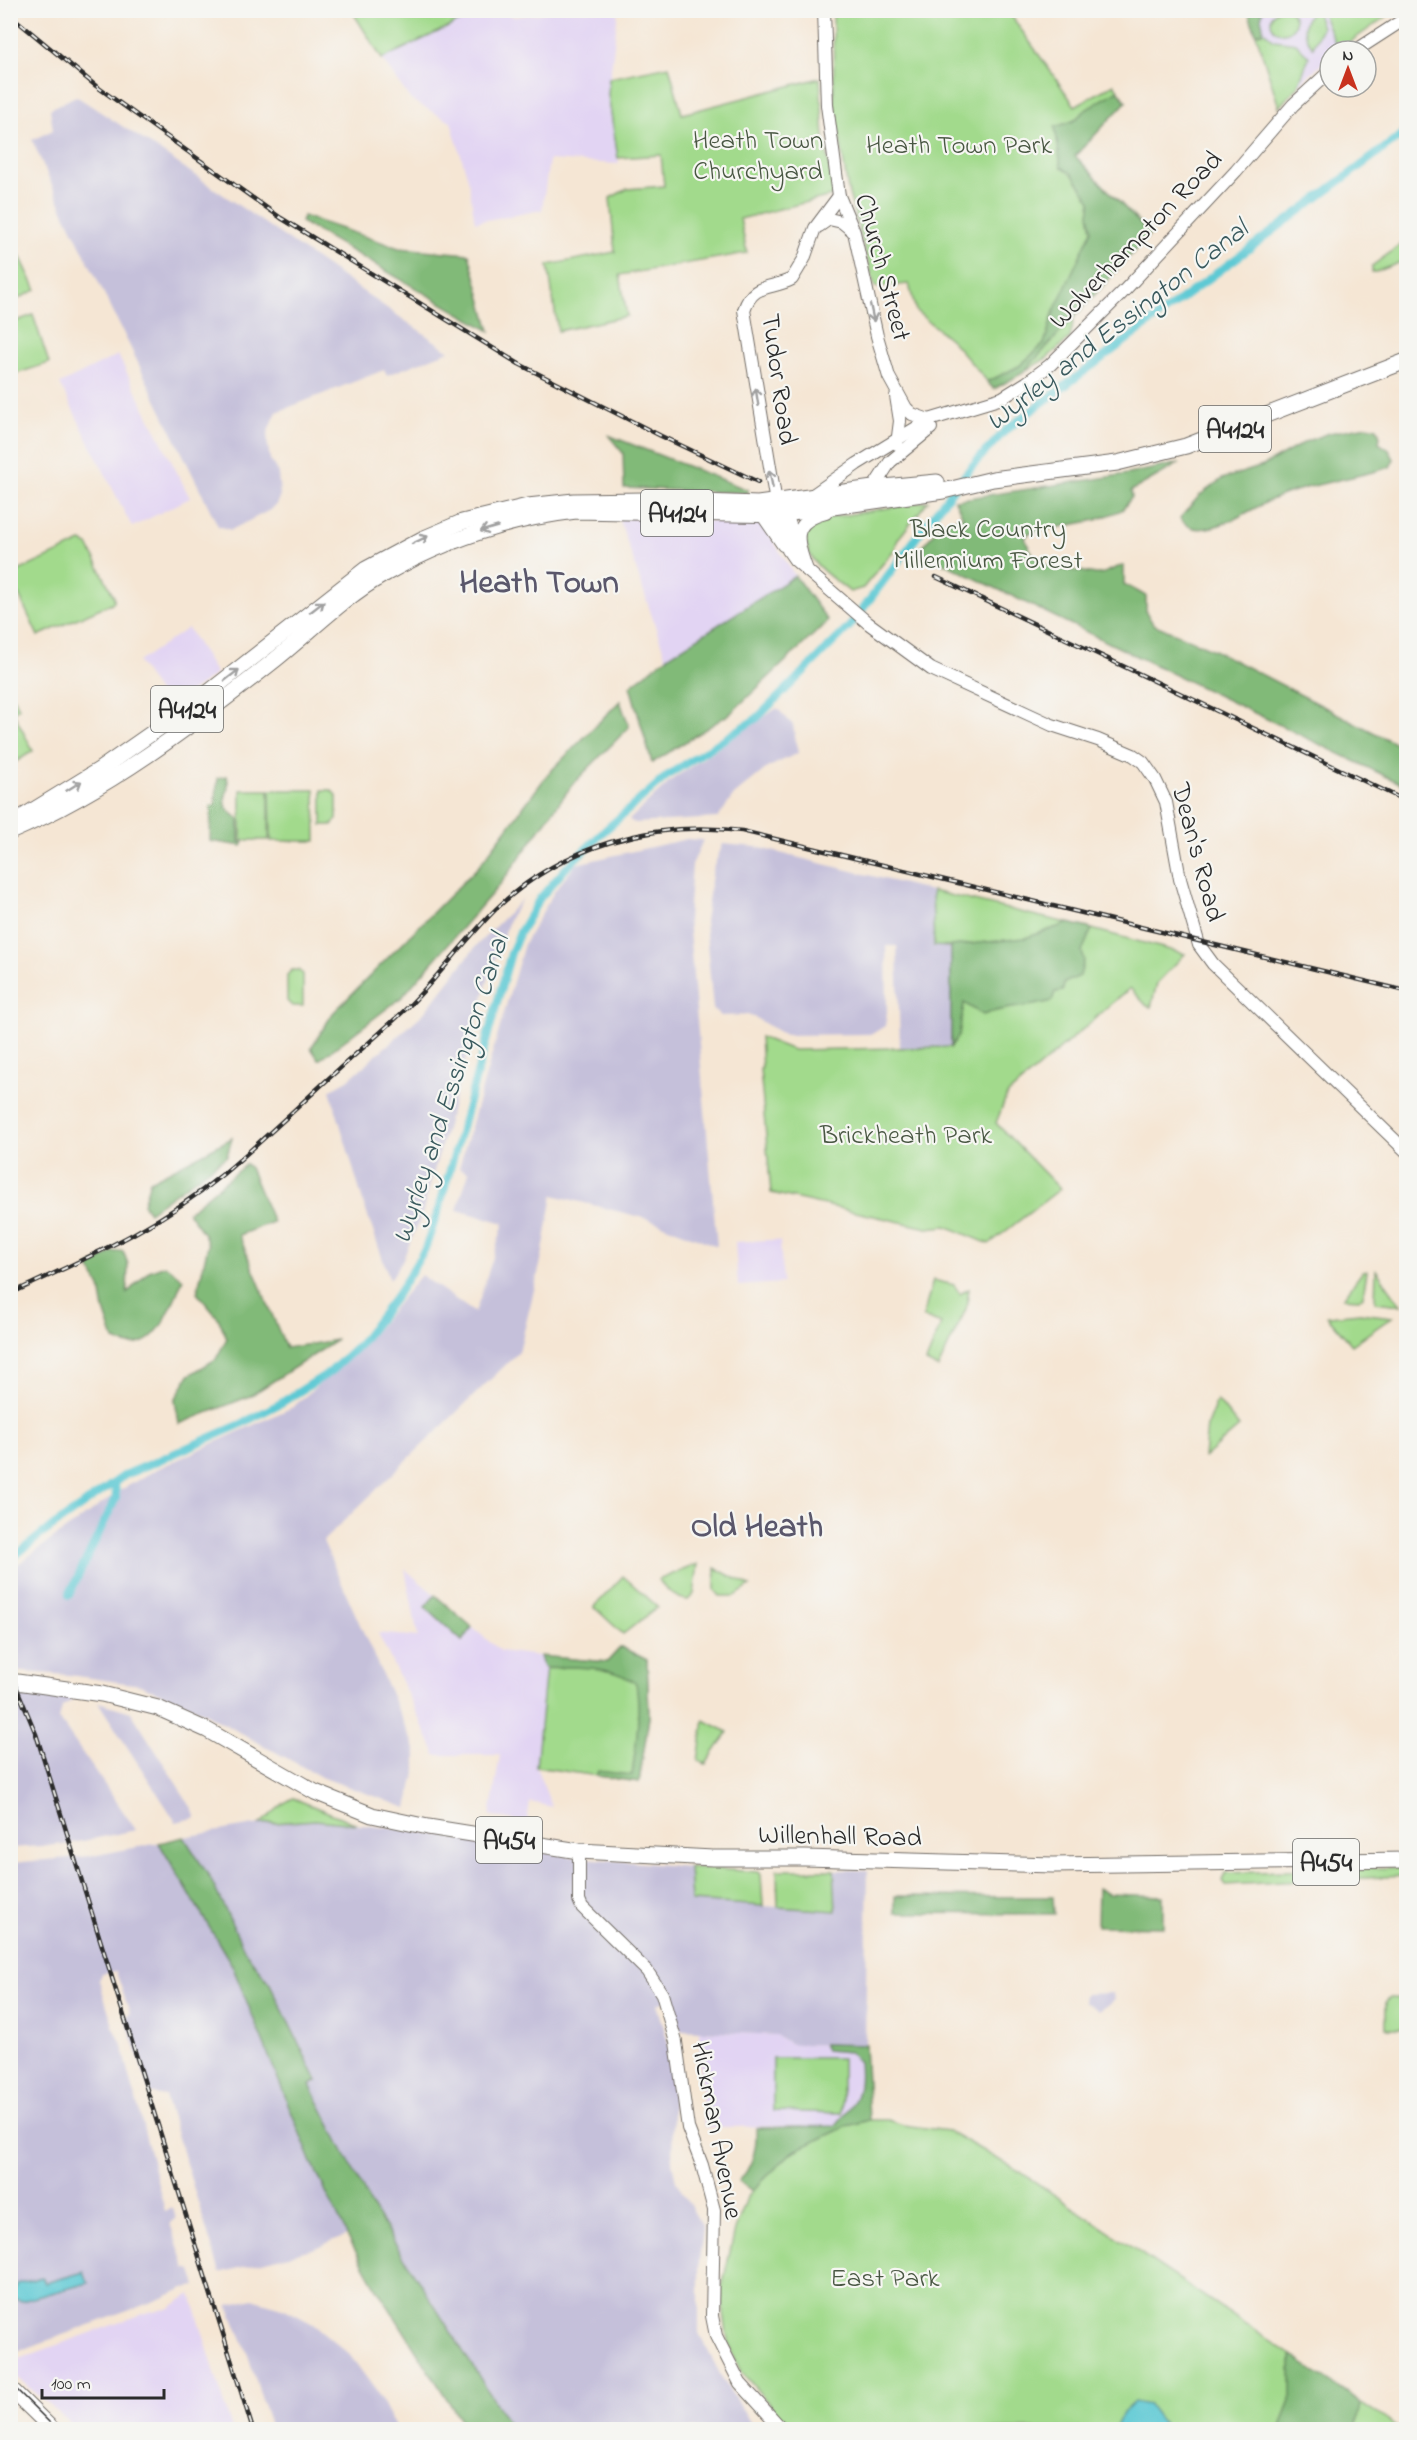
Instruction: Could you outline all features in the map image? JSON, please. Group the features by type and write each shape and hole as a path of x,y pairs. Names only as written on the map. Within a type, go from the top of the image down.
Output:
{"main road":[{"name":"A4124","path":"776,512 855,504 911,490 1118,463 1186,446 1407,361"},
{"name":"Wolverhampton Road","path":"271,643 366,569 422,538 462,522 493,514 528,506 776,512 808,499 873,488"},
{"name":"A4124","path":"873,488 911,490"},
{"name":"Wolverhampton Road","path":"278,658 359,591 412,559 478,532 575,506"},
{"name":"A4124","path":"10,832 39,820 104,776 271,643"},
{"path":"271,643 278,658"},
{"name":"A4124","path":"10,824 104,776 167,740 278,658"},
{"name":"Willenhall Road","path":"10,1681 102,1694 158,1708 207,1730 285,1776 337,1802 385,1819 579,1851 713,1858 805,1858 1053,1865 1407,1860"},
{"path":"10,2388 53,2430"}],"street":[{"name":"Church Street","path":"824,10 827,105 839,196 854,232 877,336 895,391 900,421 899,440 892,457"},
{"path":"1374,39 1407,18"},
{"name":"Wolverhampton Road","path":"808,499 840,475 930,420 1002,398 1050,364 1122,293 1236,171 1293,105 1318,82"},
{"name":"Tudor Road","path":"776,512 744,310 747,299 753,293 792,279 804,259 815,228 839,196"},
{"path":"815,228 829,219 842,222 854,232"},
{"name":"Church Street","path":"895,391 912,414 930,420"},
{"name":"Wolverhampton Road","path":"855,504 873,488 892,457 926,431 956,413"},
{"path":"857,464 892,457"},
{"path":"839,493 836,486 840,475"},
{"path":"802,557 798,540 800,526 809,519 855,504"},
{"path":"776,512 792,534 808,572"},
{"name":"Dean's Road","path":"776,512 788,550 795,560 847,607 932,669 1052,725 1098,740 1133,755 1143,762 1155,779 1166,802 1180,879 1203,951 1213,964 1407,1151"},
{"name":"Hickman Avenue","path":"579,1851 579,1900 582,1907 647,1971 662,1994 670,2017 676,2042 688,2128 702,2165 714,2210 712,2316 716,2336 723,2354 740,2383 783,2430"}],"shaded area":[{"path":"562,10 618,11 608,95 619,164 549,160 542,210 475,222 468,179 451,122 411,100 382,59 473,15 497,11 515,17"},
{"path":"1248,11 1394,11 1355,39 1318,39 1318,67 1279,107"},
{"path":"76,96 157,149 449,351 387,375 384,370 277,412 269,428 267,440 270,459 278,473 280,495 276,505 270,510 231,530 218,526 63,210 32,140 53,130 50,109"},
{"path":"118,355 190,498 132,527 60,384"},
{"path":"619,518 762,523 795,576 666,658"},
{"path":"188,628 216,674 168,707 138,662"},
{"path":"777,708 793,725 798,753 767,768 734,795 718,818 635,823 629,820 674,778"},
{"path":"687,839 703,840 692,865 688,919 717,1246 648,1219 553,1195 542,1257 519,1352 323,1541 416,1751 416,1770 407,1808 321,1777 199,1710 140,1685 69,1675 11,1671 11,1569 121,1490 157,1469 293,1407 365,1343 421,1275 475,1313 504,1223 457,1210 469,1172 459,1168 524,944 554,892 576,864"},
{"path":"723,844 756,847 932,891 934,946 951,946 951,1047 900,1047 897,946 886,946 887,1012 885,1026 872,1034 785,1035 750,1015 721,1016 713,1009 705,921 713,868"},
{"path":"523,898 510,918 490,973 421,1217 402,1261 390,1280 364,1205 330,1090 348,1080 424,1013 477,945"},
{"path":"780,1241 783,1283 738,1286 735,1242"},
{"path":"405,1569 500,1651 547,1657 536,1767 552,1807 530,1802 527,1822 490,1816 500,1755 435,1755 378,1633 418,1637"},
{"path":"11,1689 75,1698 62,1707 59,1719 136,1830 63,1845 57,1843 56,1845 11,1848"},
{"path":"98,1702 131,1712 193,1810 194,1818 176,1822"},
{"path":"315,1820 409,1830 574,1857 689,1867 691,1901 836,1911 834,1870 868,1870 865,2045 791,2044 776,2035 680,2030 670,2000 657,2004 674,2063 672,2162 676,2181 703,2228 699,2261 699,2333 722,2378 750,2422 760,2429 512,2429 371,2205 310,2085 317,2080 270,1984 245,1951 210,1878 184,1837 260,1824"},
{"path":"159,1843 232,1965 312,2163 347,2235 312,2249 220,2273 165,2096 150,2093 126,2019 130,2013 116,1972 102,1974 99,1980 115,2032 121,2042 165,2211 173,2208 176,2219 170,2223 186,2269 192,2271 197,2286 184,2288 163,2298 11,2354 11,1863 92,1856"},
{"path":"1113,1993 1115,2000 1099,2011 1084,2001 1085,1994"},
{"path":"699,2031 776,2035 791,2044 865,2045 869,2120 836,2126 704,2127"},
{"path":"191,2294 232,2429 77,2429 17,2377 11,2364 13,2361 151,2311 168,2309"},
{"path":"253,2299 285,2309 313,2324 349,2354 377,2392 397,2429 271,2429 247,2352 228,2305"}],"green space":[{"path":"1283,9 1292,12 1295,21 1292,30 1283,33 1274,30 1271,21 1274,12"},
{"path":"352,11 472,11 473,15 382,59"},
{"name":"Heath Town Park","path":"833,11 1008,11 1075,106 1114,84 1126,102 1075,156 1150,234 1074,317 1070,338 1047,358 994,389 952,341 916,311 909,284 875,287 848,190 834,101"},
{"path":"1248,11 1263,11 1261,18 1264,31 1256,34"},
{"path":"1316,11 1322,27 1313,47 1304,29 1308,15"},
{"path":"1321,11 1394,11 1354,39 1333,39"},
{"path":"1264,31 1274,40 1296,43 1309,57 1298,86 1279,107 1256,34"},
{"name":"Heath Town Churchyard","path":"669,66 682,114 820,78 824,138 835,195 740,219 747,253 620,275 627,316 558,331 548,265 615,252 610,198 627,189 664,186 661,155 618,158 608,95 609,78"},
{"path":"1118,90 1126,102 1075,156 1150,234 1023,373 994,389 987,382 1019,366 1044,344 1054,311 1092,230 1089,214 1091,201 1072,174 1061,167 1055,127 1073,121 1087,109"},
{"path":"303,216 399,248 469,254 490,331 301,222"},
{"path":"10,235 36,290 11,302 10,302"},
{"path":"1406,241 1406,260 1372,272 1372,266"},
{"path":"33,315 49,363 12,375 11,323"},
{"path":"1367,426 1377,428 1380,436 1379,443 1389,450 1394,459 1390,467 1283,495 1217,526 1195,528 1180,518 1200,495 1222,479 1263,466 1307,441 1329,433"},
{"path":"608,435 748,490 747,493 624,488 623,453"},
{"name":"Black Country Millennium Forest","path":"1180,463 1131,491 1132,497 1122,510 1096,520 1029,533 1025,538 1029,548 1034,556 1046,565 1061,569 1098,574 1124,566 1124,584 1146,596 1146,612 1153,624 1214,650 1406,749 1406,786 935,559 924,561 915,557 941,523 963,517 955,500 1128,474"},
{"path":"928,501 898,539 894,550 863,588 850,592 824,572 812,558 808,549 805,527 811,521"},
{"path":"81,542 88,545 114,597 114,602 38,636 11,578 14,573"},
{"path":"795,576 828,621 731,713 652,763 630,686 666,658"},
{"path":"10,691 19,708 13,712 33,751 11,765"},
{"path":"620,701 629,727 572,785 502,882 402,997 319,1060 311,1048 333,1013 479,866 548,774"},
{"path":"227,776 228,789 225,802 239,819 239,842 244,842 242,846 210,841 211,806 215,806 218,778"},
{"path":"241,790 269,790 269,840 241,840"},
{"path":"270,790 315,790 316,841 271,841"},
{"path":"322,790 331,790 337,796 337,819 332,825 322,825"},
{"name":"Brickheath Park","path":"932,891 1185,954 1157,983 1151,1007 1147,1006 1130,988 1007,1095 996,1123 1060,1189 989,1244 946,1226 927,1228 771,1193 760,1069 762,1068 760,1037 793,1050 951,1047 951,947 934,946"},
{"path":"1069,923 1092,929 1082,951 1084,960 1080,976 1064,983 1063,991 1055,992 1052,1001 1044,1003 983,1015 964,1003 959,1035 951,1047 951,946 1025,938"},
{"path":"292,970 298,970 303,974 303,1006 292,1006 287,1001 287,975"},
{"path":"232,1138 227,1156 149,1212 143,1204 150,1181"},
{"path":"246,1164 250,1168 273,1222 239,1235 286,1348 337,1340 250,1396 179,1424 175,1400 188,1376 216,1359 227,1338 218,1318 197,1293 208,1245 204,1234 188,1212"},
{"path":"123,1251 128,1264 127,1293 149,1271 165,1265 183,1279 159,1329 152,1337 133,1345 114,1340 104,1310 100,1287 89,1267 113,1252"},
{"path":"1376,1270 1401,1305 1375,1302"},
{"path":"1363,1271 1367,1271 1363,1296 1359,1299 1343,1298"},
{"path":"933,1280 954,1285 960,1294 969,1289 966,1309 938,1368 926,1362 941,1324 923,1317"},
{"path":"1360,1313 1392,1317 1352,1345 1327,1316"},
{"path":"1217,1400 1239,1427 1204,1457 1207,1425"},
{"path":"698,1564 694,1594 688,1600 675,1596 658,1580"},
{"path":"715,1568 750,1586 735,1596 720,1596 715,1590"},
{"path":"623,1576 658,1607 623,1634 594,1607"},
{"path":"435,1595 472,1627 462,1641 425,1607"},
{"path":"621,1647 647,1660 649,1717 639,1782 536,1767 547,1657 607,1662"},
{"path":"621,1647 647,1660 649,1717 639,1782 596,1776 598,1771 632,1775 638,1718 636,1683 620,1675 594,1668 546,1668 543,1667 540,1656 607,1662"},
{"path":"704,1720 728,1732 706,1764 698,1761"},
{"path":"293,1798 357,1824 315,1820 260,1824"},
{"path":"184,1837 210,1878 245,1951 270,1984 317,2081 310,2085 371,2205 512,2429 466,2429 378,2290 347,2235 312,2163 232,1965 159,1843"},
{"path":"689,1867 759,1872 763,1906 691,1901"},
{"path":"1406,1867 1406,1876 1225,1885 1222,1881 1225,1873"},
{"path":"777,1870 834,1870 836,1911 778,1907"},
{"path":"1098,1888 1108,1894 1163,1896 1163,1927 1097,1926"},
{"path":"895,1896 1053,1897 1054,1914 895,1913"},
{"path":"1390,1998 1406,1999 1406,2028 1386,2028 1386,2002"},
{"path":"823,2044 865,2045 869,2120 847,2126 792,2152 752,2191 739,2181 748,2169 753,2156 756,2128 835,2126 853,2104 858,2090 859,2062 849,2052 826,2050"},
{"path":"773,2058 842,2058 842,2113 773,2111"},
{"name":"East Park","path":"869,2120 888,2120 903,2125 948,2131 1019,2171 1400,2429 799,2429 782,2419 740,2370 728,2342 721,2291 735,2230 748,2195 792,2152 847,2126"},
{"path":"1291,2355 1361,2403 1356,2429 1280,2429 1291,2401"}],"water":[{"path":"84,2272 88,2283 11,2302 11,2296 17,2284 42,2277 45,2283"},
{"path":"1134,2402 1149,2405 1167,2429 1115,2429 1123,2412"}],"waterway":[{"name":"Wyrley and Essington Canal","path":"10,1560 42,1534 125,1475 239,1425 281,1403 330,1372 359,1345 397,1295 425,1249 438,1212 511,953 520,932 540,898 566,868 603,832 668,775 757,718 849,627 944,501 972,466 1007,429 1406,132"},
{"path":"69,1595 116,1498 115,1483"}],"tram line":[{"path":"10,2383 57,2430"}],"railway":[{"path":"10,15 96,86 281,218 519,364 758,482"},
{"path":"936,577 1406,801"},
{"path":"10,1294 121,1241 198,1193 250,1151 408,1007 496,909 522,887 549,869 579,854 610,842 642,834 675,830 742,831 1406,991"},
{"path":"10,1672 36,1734 253,2430"}],"district":[{"name":"Heath Town","path":"539,580"},
{"name":"Old Heath","path":"757,1524"}]}
